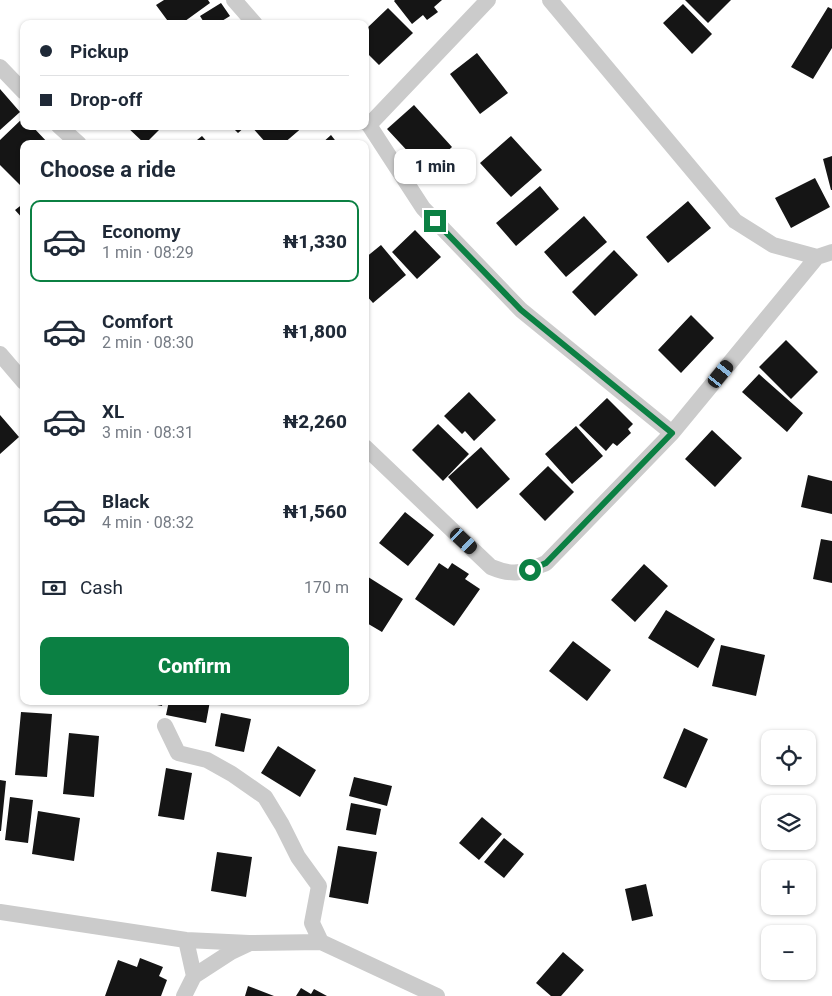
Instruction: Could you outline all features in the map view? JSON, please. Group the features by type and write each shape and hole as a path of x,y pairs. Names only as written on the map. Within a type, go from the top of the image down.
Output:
{"street":[{"path":"234,0 252,20"},
{"path":"369,121 488,0"},
{"path":"369,451 492,568 515,573 530,570 546,563 672,433 825,254 773,244 735,221 550,0"},
{"path":"0,67 20,88"},
{"path":"369,126 423,208 521,310 672,433"},
{"path":"63,130 75,140"},
{"path":"0,354 20,377"},
{"path":"165,726 178,752 207,760 232,774 265,797 298,857 319,886 312,923 321,942"},
{"path":"0,912 186,940 249,943 321,942 438,996"},
{"path":"186,940 194,976"},
{"path":"184,996 194,976 231,952 249,943"}],"building":[{"path":"164,0 208,0 210,3 187,20 167,20 156,5"},
{"path":"395,0 442,0 434,7 438,12 427,20 423,15 412,24"},
{"path":"685,0 731,0 708,23"},
{"path":"221,3 230,16 224,20 202,20 200,16"},
{"path":"683,4 712,34 692,54 663,23"},
{"path":"828,7 832,9 832,48 813,79 791,67"},
{"path":"388,8 413,33 379,65 369,55 369,26"},
{"path":"477,53 508,93 480,114 450,74"},
{"path":"0,89 20,112 0,130"},
{"path":"414,105 452,147 426,171 387,129"},
{"path":"20,121 20,130 36,130 45,140 20,140 20,185 0,165 0,140"},
{"path":"130,130 159,130 149,140 141,140"},
{"path":"255,130 299,130 288,140 263,140"},
{"path":"331,135 335,140 325,140"},
{"path":"202,136 206,140 197,140"},
{"path":"511,136 542,170 511,197 480,163"},
{"path":"832,156 832,190 831,190 823,159"},
{"path":"815,178 830,207 791,228 775,198"},
{"path":"540,186 559,209 516,246 496,223"},
{"path":"688,201 711,228 668,263 646,237"},
{"path":"20,206 20,216 15,210"},
{"path":"584,216 607,242 566,277 544,252"},
{"path":"415,230 441,257 417,279 392,252"},
{"path":"381,245 406,275 373,303 369,298 369,255"},
{"path":"614,250 638,275 595,316 572,292"},
{"path":"691,315 714,338 681,373 658,350"},
{"path":"786,340 818,372 791,399 759,367"},
{"path":"759,374 803,413 787,432 742,392"},
{"path":"469,392 496,420 474,441 465,431 462,434 444,416"},
{"path":"607,398 633,424 628,429 631,433 617,446 613,443 606,451 579,425"},
{"path":"0,415 19,437 0,454"},
{"path":"438,424 469,454 443,481 412,450"},
{"path":"576,426 603,456 572,484 545,454"},
{"path":"712,430 742,458 715,487 685,459"},
{"path":"481,447 510,479 477,509 448,477"},
{"path":"548,466 574,492 545,521 519,494"},
{"path":"808,475 832,481 832,514 801,507"},
{"path":"405,512 434,535 408,566 379,543"},
{"path":"821,539 832,541 832,583 813,579"},
{"path":"439,563 448,569 452,563 469,574 465,579 480,589 454,626 415,599"},
{"path":"644,564 668,586 635,622 611,600"},
{"path":"369,578 403,599 382,632 369,624"},
{"path":"666,610 715,639 698,668 648,638"},
{"path":"573,641 611,670 587,701 549,671"},
{"path":"721,645 765,655 756,696 712,686"},
{"path":"168,705 209,705 206,723 166,715"},
{"path":"21,712 52,714 47,777 15,775"},
{"path":"221,713 251,719 244,752 215,746"},
{"path":"684,728 708,739 686,788 663,778"},
{"path":"69,733 99,736 94,797 63,794"},
{"path":"278,746 316,770 300,797 261,773"},
{"path":"166,768 192,773 184,820 158,816"},
{"path":"354,777 392,786 387,806 349,796"},
{"path":"0,780 6,781 1,831 0,831"},
{"path":"10,797 33,800 28,843 5,840"},
{"path":"351,803 381,809 376,835 346,830"},
{"path":"38,811 80,818 74,861 32,854"},
{"path":"482,817 502,834 479,860 459,843"},
{"path":"504,838 524,854 504,878 484,862"},
{"path":"338,846 377,852 368,904 329,897"},
{"path":"217,852 252,857 246,897 211,891"},
{"path":"646,884 653,916 632,921 625,889"},
{"path":"563,952 584,970 561,996 551,996 536,983"},
{"path":"140,958 163,967 159,976 167,980 161,996 105,996 118,960 137,967"},
{"path":"248,986 274,996 245,996"},
{"path":"301,988 311,994 314,989 327,996 296,996"}],"route":[{"path":"435,221 521,310 672,433 546,563 530,570"}]}
